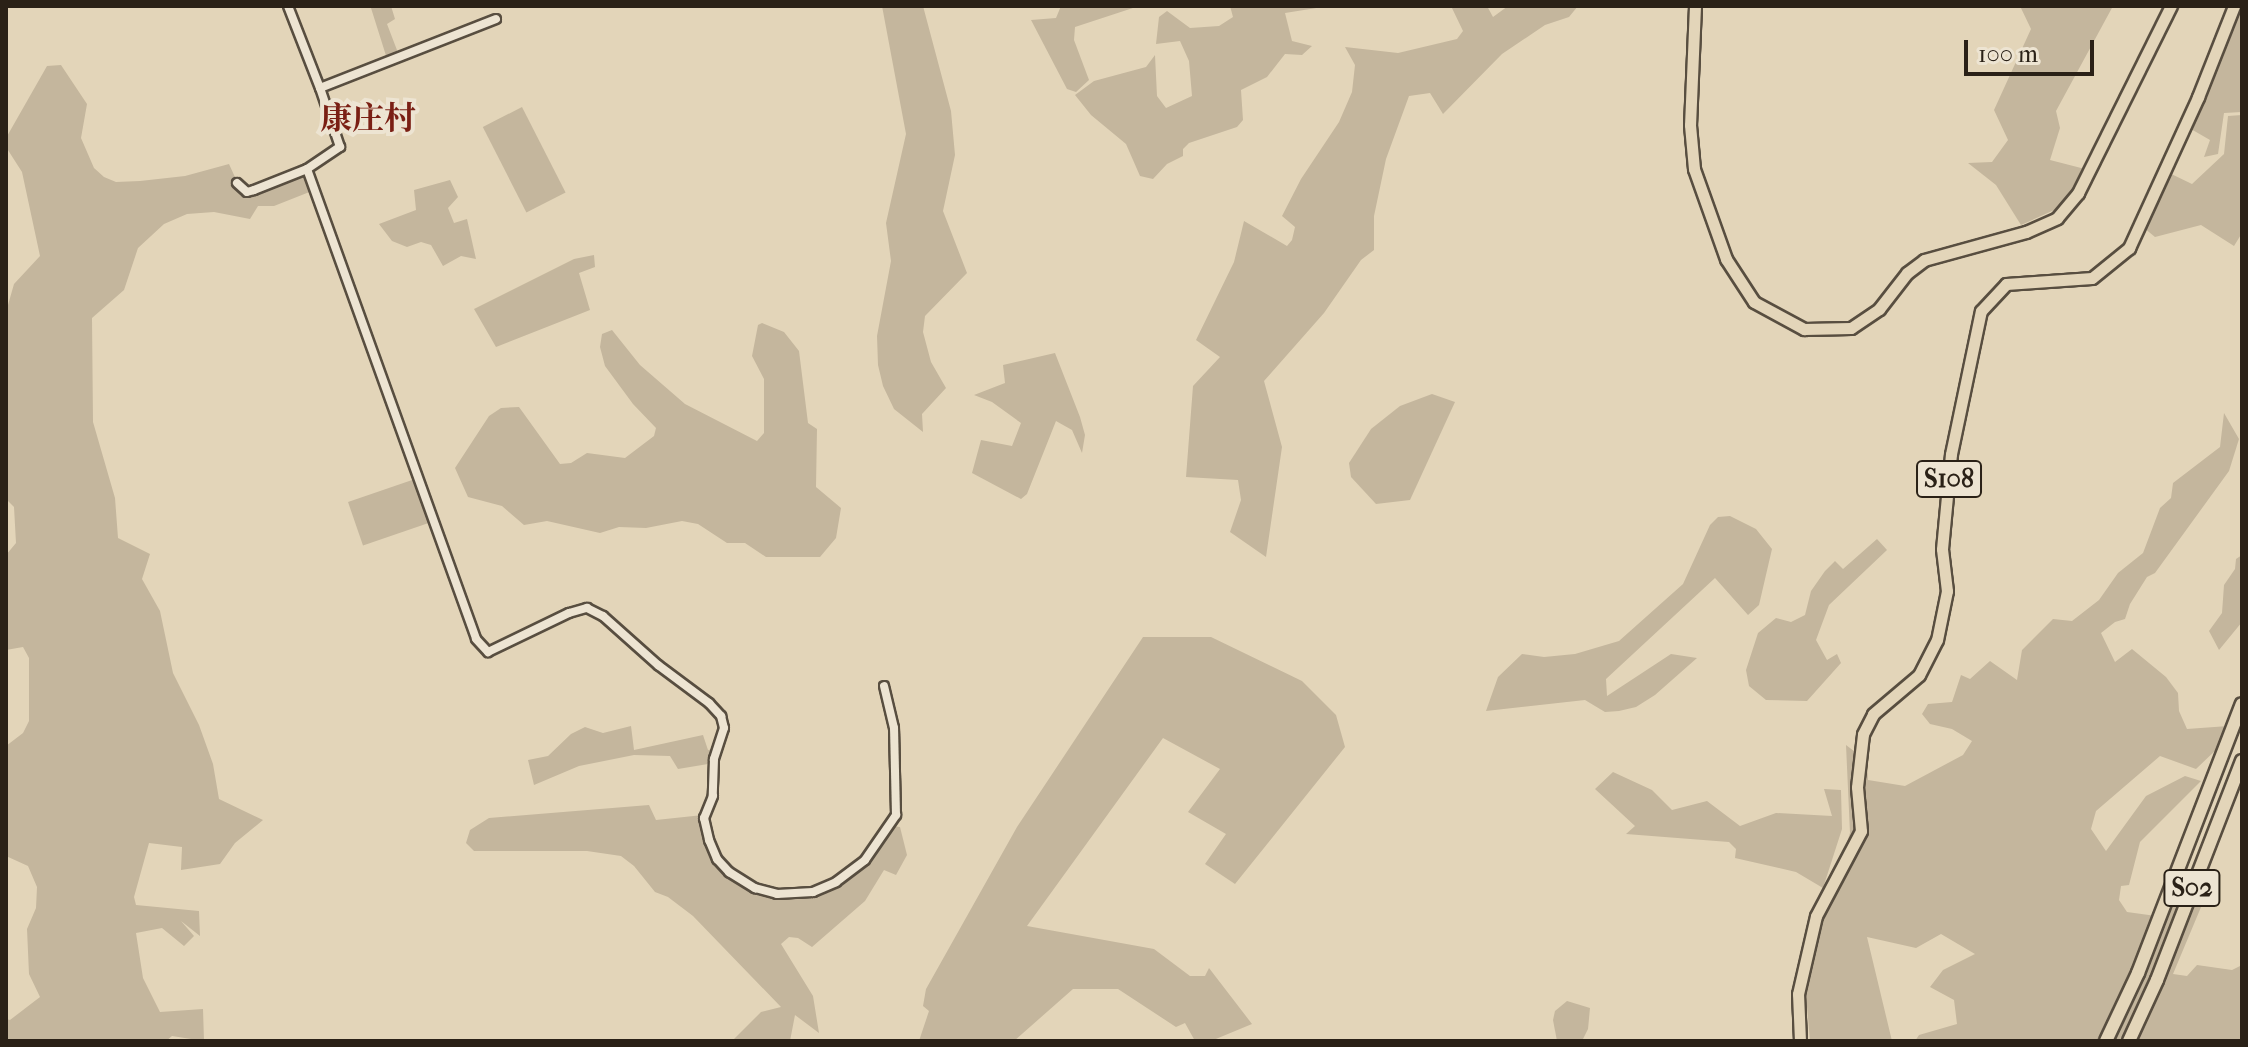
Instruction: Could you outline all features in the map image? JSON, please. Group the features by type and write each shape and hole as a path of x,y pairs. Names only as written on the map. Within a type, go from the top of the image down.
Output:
{"highway":[{"name":"S02","path":"2106,1041 2138,973 2242,704"},
{"name":"S02","path":"2129,1041 2157,980 2242,761"}],"main road":[{"path":"1695,6 1690,125 1694,169 1726,259 1754,302 1804,329 1851,328 1879,309 1907,273 1924,260 2026,232 2057,218 2078,193 2171,6"},
{"name":"S108","path":"1800,1041 1798,994 1816,916 1861,831 1857,787 1863,734 1873,714 1919,675 1937,640 1947,591 1942,549 1951,454 1981,311 2006,284 2092,278 2129,248 2198,97 2234,6"}],"street":[{"path":"237,183 247,192 307,169 340,147 288,6"},
{"path":"320,88 496,19"},
{"path":"307,169 476,639 488,652 569,613 587,608 603,616 658,665 709,703 721,716 724,728 714,759 713,796 704,818 717,859 729,872 755,888 777,894 813,892 836,882 865,860 896,815 894,728 884,686"}],"shaded area":[{"path":"391,6 395,19 387,24 400,58 388,62 371,8"},
{"path":"882,6 923,6 951,111 955,155 943,211 967,273 925,316 923,332 931,362 946,388 922,414 923,432 894,409 883,386 878,365 877,336 891,261 886,223 906,134"},
{"path":"1061,6 1139,6 1075,27 1074,40 1089,80 1076,92 1067,89 1031,20 1056,18"},
{"path":"1230,6 1329,6 1285,13 1292,41 1312,46 1302,55 1285,54 1267,77 1241,90 1243,120 1237,127 1189,143 1183,149 1183,156 1167,164 1153,179 1140,176 1126,144 1091,115 1075,95 1094,81 1146,67 1155,55 1157,96 1166,108 1192,96 1189,61 1180,41 1156,44 1159,17 1167,11 1190,28 1219,26 1233,17"},
{"path":"1451,6 1487,6 1493,17 1508,6 1578,6 1569,17 1545,25 1502,54 1443,114 1430,93 1409,96 1386,159 1374,216 1374,250 1361,260 1324,313 1264,381 1282,447 1266,557 1230,532 1241,500 1238,480 1186,477 1193,386 1220,357 1196,340 1234,262 1244,221 1287,246 1292,240 1295,227 1282,216 1301,179 1339,122 1352,92 1355,65 1345,47 1398,53 1457,39 1463,31"},
{"path":"2020,6 2113,6 2056,111 2060,128 2050,160 2085,169 2061,207 2021,225 1996,185 1968,163 1992,162 2008,140 1994,110 2031,29"},
{"path":"2242,7 2242,112 2224,113 2218,154 2204,157 2210,140 2184,125"},
{"path":"61,65 87,104 81,138 94,168 104,177 116,182 140,181 185,176 229,164 239,186 250,191 301,164 312,191 274,206 258,206 250,219 214,212 187,214 164,224 138,248 124,290 92,318 93,422 115,498 118,538 150,554 142,579 160,611 173,673 199,725 213,764 219,799 263,820 235,843 220,864 181,870 182,847 149,843 134,897 136,905 199,911 200,936 181,921 194,936 184,946 162,928 136,933 143,978 160,1012 203,1009 204,1041 172,1036 166,1041 6,1041 6,1019 10,1020 40,997 29,974 27,929 36,908 37,887 28,866 6,856 6,746 23,733 29,721 29,658 23,647 6,650 6,555 16,543 14,507 6,499 6,312 14,284 40,256 22,172 6,147 6,138 47,66"},
{"path":"522,107 566,193 526,213 483,127"},
{"path":"2242,115 2242,233 2234,246 2201,225 2155,237 2138,223 2163,170 2192,184 2224,154 2228,116"},
{"path":"450,180 458,197 448,208 454,223 467,219 476,259 461,256 443,266 431,245 421,242 407,247 392,241 379,224 416,210 414,190"},
{"path":"594,255 595,267 579,273 590,310 496,347 474,309 574,259"},
{"path":"762,323 784,332 799,351 808,423 817,429 816,487 841,508 836,538 820,557 766,557 745,543 727,543 698,524 682,521 646,528 619,527 600,533 547,521 524,525 502,506 468,497 455,468 489,416 501,408 519,407 560,464 571,463 587,453 625,458 654,436 656,428 633,404 605,366 600,347 602,334 612,330 640,365 685,404 757,441 764,433 764,379 752,356 758,325"},
{"path":"1055,353 1085,435 1082,453 1072,430 1056,421 1027,494 1021,499 972,473 981,440 1012,446 1021,423 992,402 974,395 1005,383 1003,365"},
{"path":"1432,394 1455,402 1410,500 1376,504 1351,477 1349,463 1371,429 1400,406"},
{"path":"2224,413 2239,439 2229,471 2155,573 2147,577 2130,604 2125,619 2115,622 2101,633 2115,662 2132,649 2166,677 2178,693 2179,711 2187,729 2242,725 2196,769 2160,756 2096,811 2091,829 2106,851 2146,796 2185,776 2201,781 2140,842 2129,885 2121,886 2119,900 2127,912 2156,916 2169,882 2192,878 2209,888 2173,974 2187,976 2197,965 2232,970 2242,965 2242,1041 1915,1041 1919,1035 1957,1024 1954,1000 1930,987 1943,970 1975,954 1941,934 1916,948 1867,937 1892,1041 1810,1041 1804,972 1850,833 1846,745 1867,761 1868,780 1905,786 1963,755 1972,741 1952,729 1930,724 1922,714 1928,704 1952,702 1961,675 1970,679 1990,661 2017,680 2022,650 2053,619 2072,621 2099,600 2118,573 2143,553 2160,508 2171,498 2173,483 2220,447"},
{"path":"418,478 433,521 363,546 348,502"},
{"path":"1730,516 1756,529 1772,549 1759,605 1748,615 1715,578 1606,679 1607,696 1671,654 1697,658 1655,695 1636,707 1619,711 1605,712 1585,700 1486,711 1498,677 1522,654 1544,657 1575,654 1619,641 1683,584 1710,525 1718,517"},
{"path":"1877,539 1887,550 1829,605 1816,640 1827,660 1837,654 1841,663 1807,701 1766,700 1749,686 1746,670 1758,633 1776,618 1791,622 1805,615 1811,591 1825,571 1835,561 1843,569"},
{"path":"2242,555 2242,622 2219,650 2209,631 2222,613 2224,585 2235,569 2236,559"},
{"path":"1143,637 1211,637 1302,681 1336,715 1345,747 1235,884 1205,864 1226,834 1188,812 1220,769 1163,738 1027,926 1154,949 1190,976 1205,976 1209,968 1252,1024 1211,1041 1195,1041 1185,1023 1176,1027 1118,989 1073,989 1014,1041 919,1041 929,1011 923,1006 926,989 1017,827"},
{"path":"631,726 634,750 703,735 708,750 715,749 714,763 678,769 670,756 634,755 579,766 534,785 528,760 548,756 571,734 585,727 603,733"},
{"path":"1613,772 1652,790 1672,810 1707,801 1740,826 1776,813 1832,816 1824,789 1841,790 1842,829 1823,888 1796,872 1735,858 1736,849 1729,842 1626,834 1635,826 1595,789"},
{"path":"649,805 656,820 703,815 711,848 731,875 755,890 791,896 829,892 868,862 892,826 900,827 907,855 896,875 884,870 865,901 812,947 798,938 789,937 781,944 813,996 819,1033 795,1015 790,1041 732,1041 761,1012 781,1007 693,916 668,897 655,892 634,866 621,856 587,851 474,851 466,843 470,830 489,818"},
{"path":"1567,1001 1590,1008 1588,1029 1582,1041 1557,1041 1553,1020 1555,1011"}],"district":[{"name":"康庄村","path":"368,119"}]}
